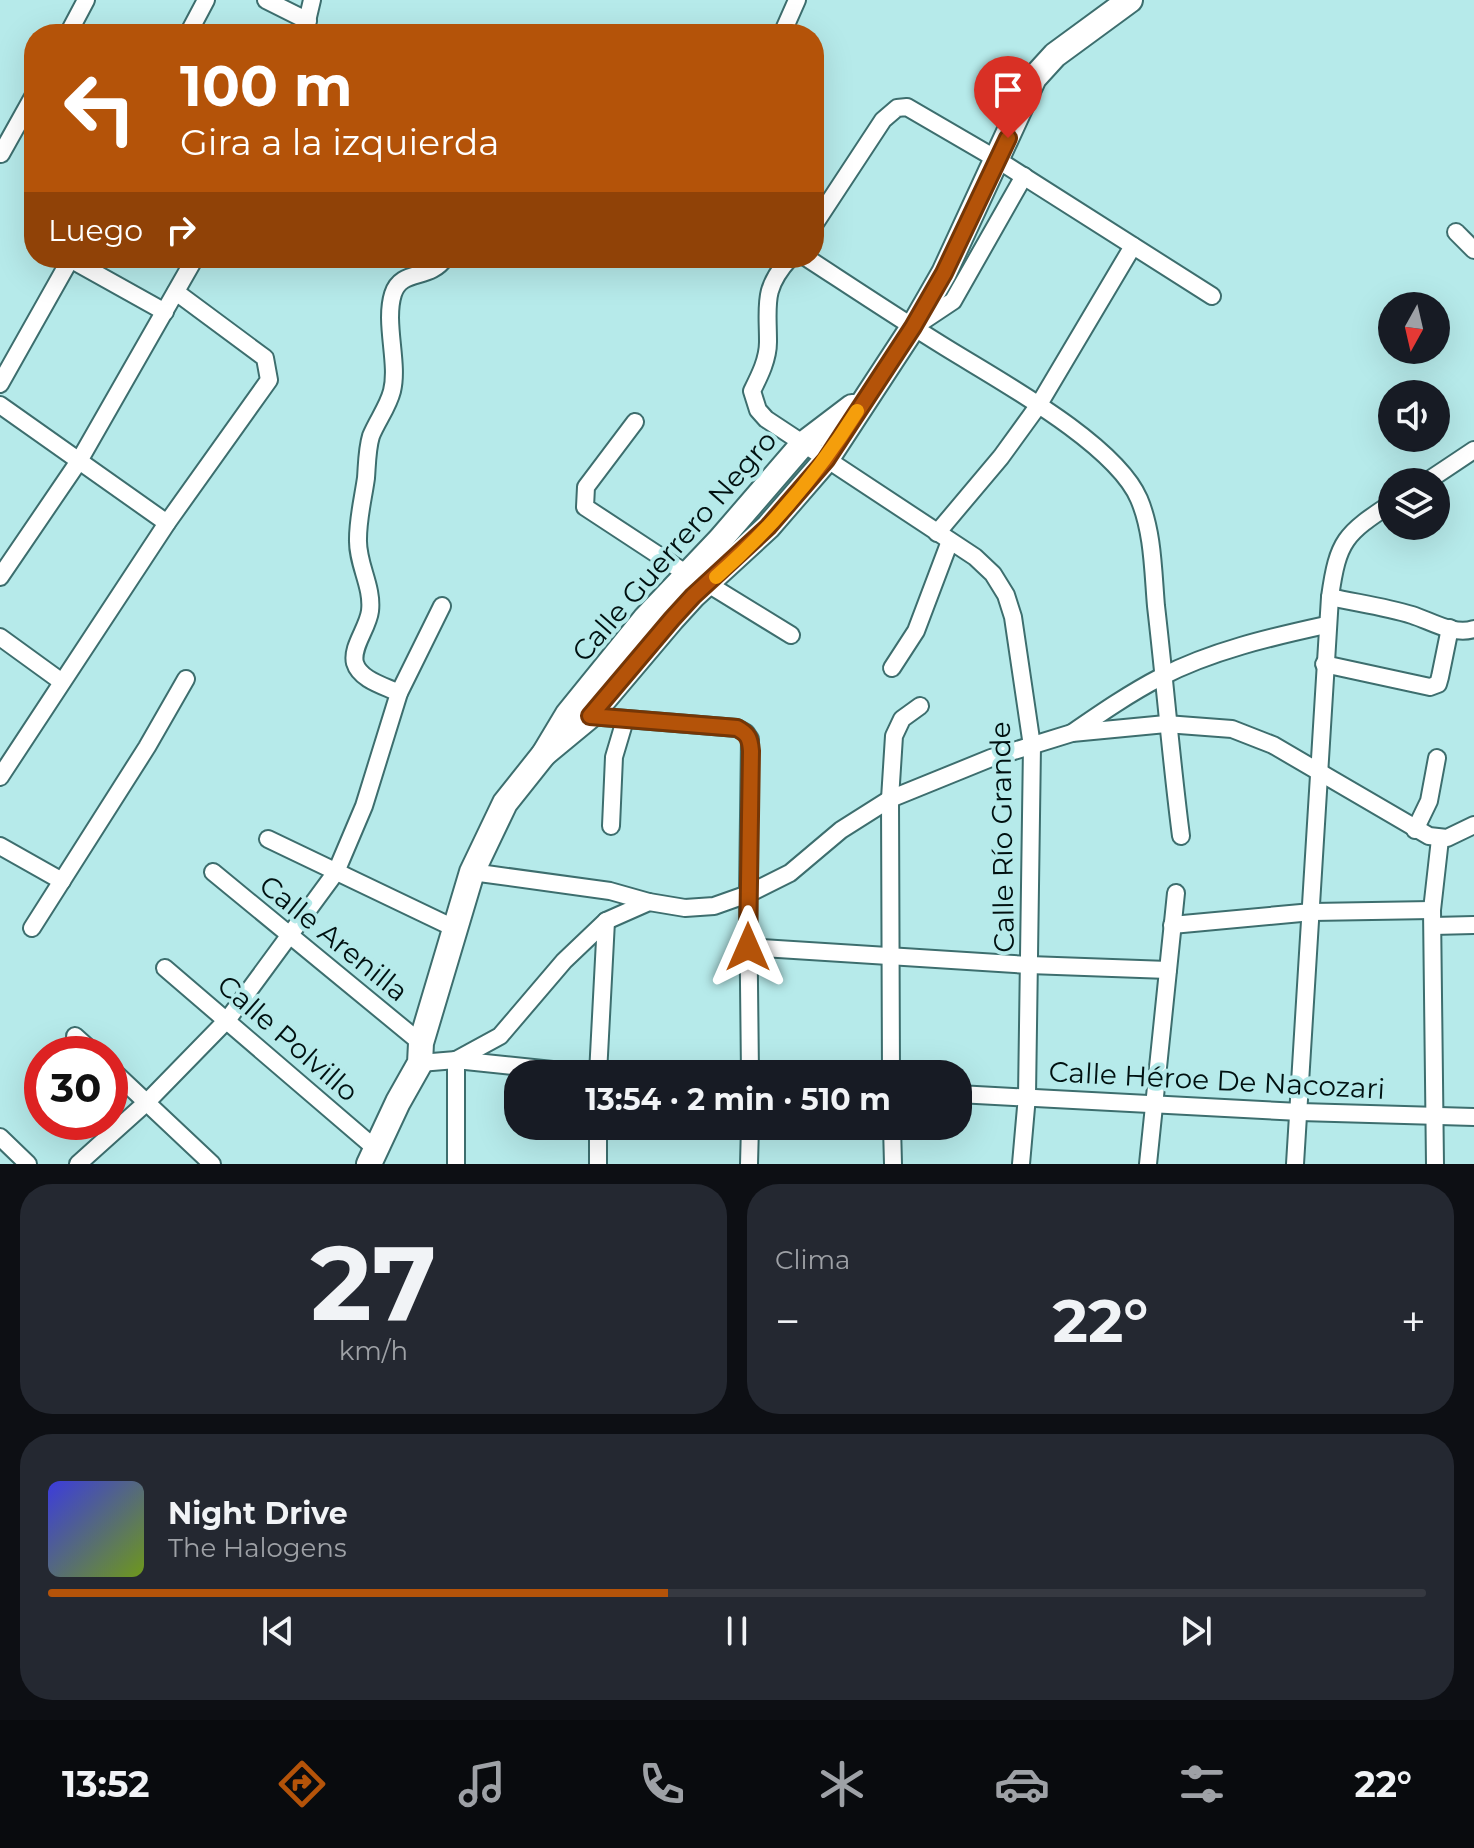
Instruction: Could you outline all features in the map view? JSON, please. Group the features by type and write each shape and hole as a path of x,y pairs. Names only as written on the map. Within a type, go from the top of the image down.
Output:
{"street":[{"path":"73,24 86,0"},
{"path":"193,24 206,0"},
{"path":"266,0 300,24"},
{"path":"307,24 312,0"},
{"path":"786,24 797,0"},
{"name":"Calle Guerrero Negro","path":"372,1157 421,1053 472,872 505,803 607,665 698,579 768,527 826,460 913,327 944,273 1041,70 1055,55 1130,0"},
{"path":"824,210 883,120 897,108 907,107 1024,176 1212,296"},
{"path":"1,154 24,113"},
{"path":"913,327 953,301 1024,176"},
{"path":"1456,232 1474,250"},
{"path":"892,668 916,631 943,537 1038,406 1133,246"},
{"path":"0,384 64,268"},
{"path":"88,268 165,312"},
{"path":"0,577 79,461 189,268"},
{"path":"399,693 360,673 354,662 355,652 368,624 370,608 358,542 370,439 392,392 395,370 391,353 392,295 406,276 424,275 437,268"},
{"name":"Calle Río Grande","path":"783,268 767,295 768,344 762,371 752,391 758,410 802,445 975,557 993,574 1006,595 1013,617 1032,746 1027,1096 1021,1164"},
{"path":"822,268 1038,406 1091,443 1124,472 1147,522 1164,675 1166,724 1181,836"},
{"path":"0,777 167,523 269,380 265,358 176,292"},
{"name":"Calle Guerrero Negro","path":"544,754 590,716 672,619 698,579 802,445 867,395"},
{"path":"0,405 167,523"},
{"path":"635,422 586,487 585,507 791,635"},
{"path":"1449,468 1474,450"},
{"path":"1295,1164 1312,912 1326,625 1335,565 1347,537 1378,512"},
{"path":"1330,597 1415,616 1431,624 1467,631 1474,629"},
{"path":"78,1164 147,1102 228,1019 336,872 364,806 399,693 442,606"},
{"path":"1072,733 1164,675 1245,646 1326,625"},
{"path":"1324,664 1430,687 1438,684 1450,628"},
{"path":"0,637 62,682"},
{"path":"32,928 147,747 186,679"},
{"path":"891,1060 890,799 894,736 902,719 920,706"},
{"path":"590,716 737,728 750,739 750,1060"},
{"path":"611,826 614,757 625,720"},
{"path":"472,872 610,891 685,908 714,906 748,894 790,873 841,830 890,799 991,758 1072,733 1166,724 1232,729 1273,745 1415,830 1440,839 1454,837 1474,825"},
{"path":"1415,830 1429,801 1437,758"},
{"path":"268,839 454,928"},
{"path":"1435,1164 1433,918 1440,839"},
{"path":"0,846 62,881"},
{"name":"Calle Arenilla","path":"213,872 421,1053"},
{"path":"1148,1164 1176,893"},
{"path":"456,1060 500,1036 564,961 606,921 649,902"},
{"path":"1172,925 1312,912 1433,918 1474,925"},
{"path":"599,1060 606,921"},
{"path":"748,947 1029,965 1168,970"},
{"name":"Calle Polvillo","path":"165,968 228,1019 372,1157"},
{"path":"421,1053 504,1065"},
{"path":"456,1060 456,1164"},
{"path":"128,1085 212,1164"},
{"name":"Calle Héroe De Nacozari","path":"972,1094 1300,1112 1474,1117"},
{"path":"0,1137 28,1164"},
{"path":"598,1140 598,1164"},
{"path":"749,1164 750,1140"},
{"path":"892,1140 893,1164"}],"slow traffic":[{"path":"716,577 768,527 826,460 857,411"}],"route":[{"path":"748,947 751,751 746,733 737,728 590,716 693,596 768,527 826,460 913,327 944,273 1008,138"}]}
